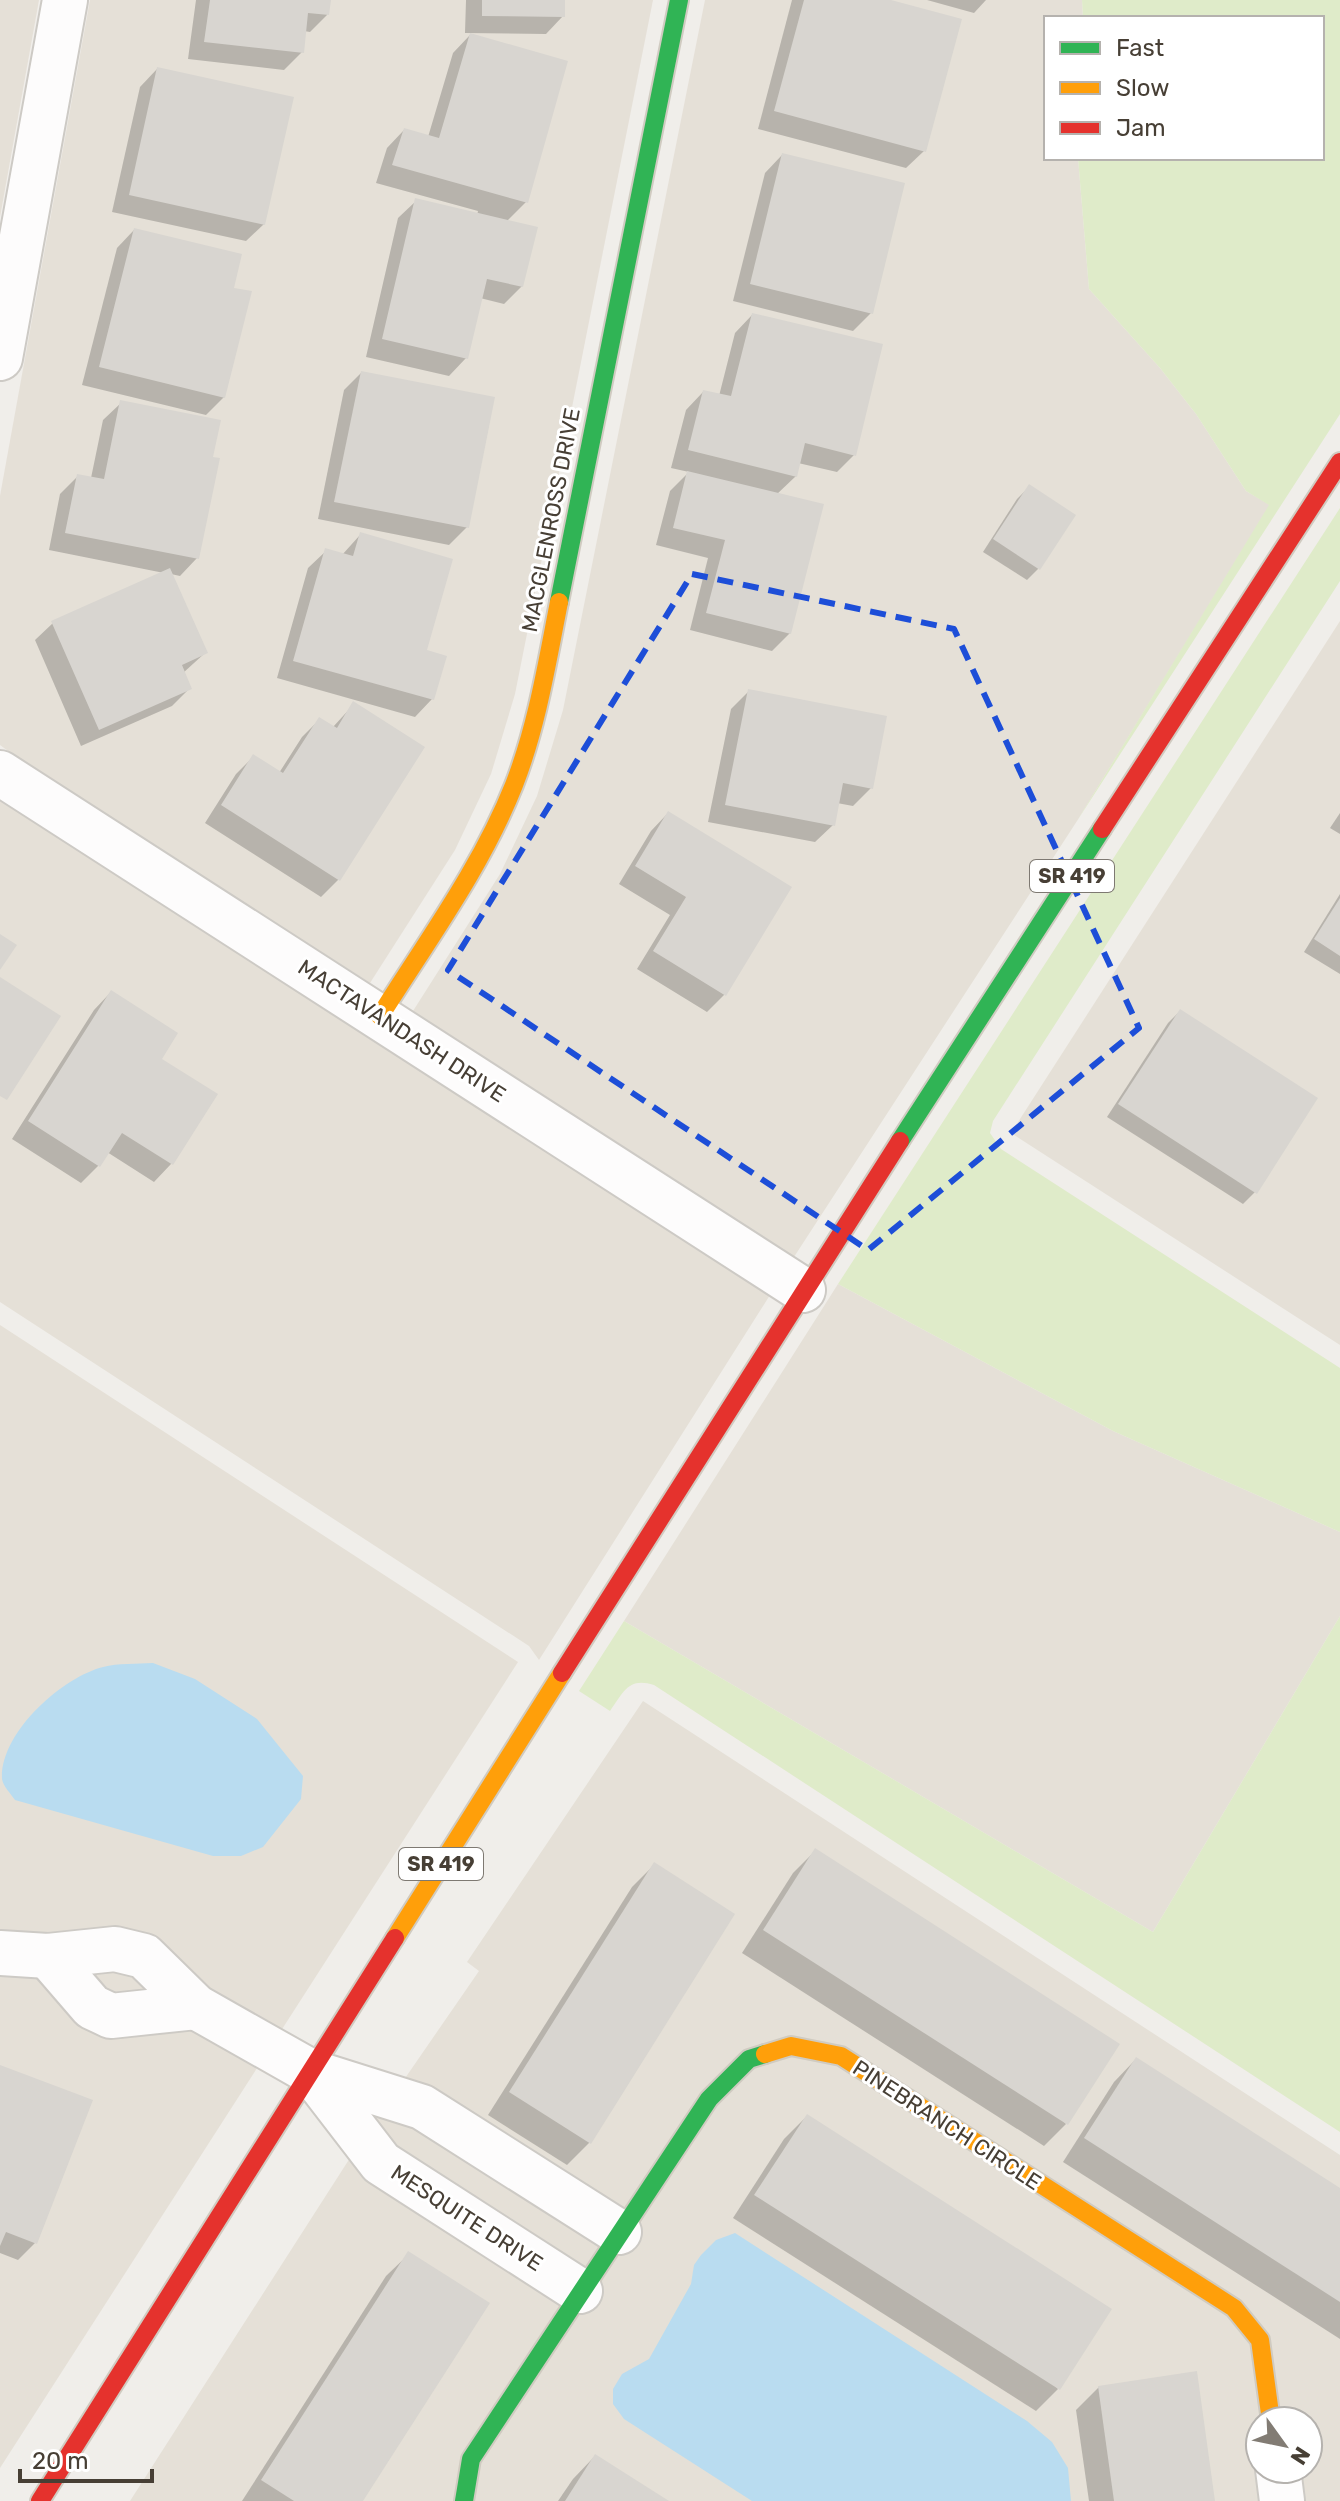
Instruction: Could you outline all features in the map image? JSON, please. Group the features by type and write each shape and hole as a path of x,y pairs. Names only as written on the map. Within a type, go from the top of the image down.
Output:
{"main road":[{"name":"MACGLENROSS DRIVE","path":"380,1016 477,863 514,784 539,702 679,0"},
{"name":"SR 419","path":"40,2501 803,1290 1340,462"},
{"name":"PINEBRANCH CIRCLE","path":"464,2501 471,2459 709,2099 749,2059 791,2046 841,2056 1234,2308 1260,2340 1269,2405"}],"street":[{"path":"0,358 65,0"},
{"name":"MACTAVANDASH DRIVE","path":"0,773 803,1290"},
{"path":"0,1953 48,1956 115,1949 144,1956 196,2007 311,2072 422,2107 619,2232"},
{"path":"48,1956 92,2007 111,2016 196,2007"},
{"name":"MESQUITE DRIVE","path":"311,2072 381,2163 580,2291"},
{"path":"464,2216 502,2157"}],"highlighted area":[{"path":"692,574 954,629 1139,1028 868,1250 448,970"}],"shaded area":[{"path":"0,0 39,0 0,217"},
{"path":"90,0 653,0 515,694 491,774 455,850 370,983 0,745 0,496"},
{"path":"705,0 1082,0 1083,16 1044,16 1044,160 1078,160 1089,289 1160,368 1196,414 1246,491 1270,505 1077,821 794,1257 413,1011 500,874 537,796 563,710"},
{"path":"1340,621 1340,1345 1011,1133"},
{"path":"0,801 367,1034 684,1215 770,1295 539,1660 529,1646 0,1302"},
{"path":"838,1284 1113,1431 1340,1532 1340,1616 1153,1932 624,1621"},
{"path":"0,1325 518,1662 0,2468"},
{"path":"643,1701 1340,2155 1340,2501 130,2501 350,2158 479,1971 467,1962"}],"green space":[{"path":"1082,0 1340,0 1340,414 1077,821 1269,505 1246,491 1196,414 1160,368 1089,289 1078,160 1324,160 1324,16 1083,16"},
{"path":"1340,508 1340,581 993,1121 990,1133 1001,1149 1340,1368 1340,1532 1113,1431 838,1284"},
{"path":"1340,1616 1340,2132 654,1685 632,1685 610,1711 579,1691 624,1621 1153,1932"}],"water":[{"path":"153,1663 195,1679 257,1719 303,1776 301,1799 263,1847 241,1856 213,1856 15,1800 5,1787 2,1779 4,1761 11,1743 53,1694 70,1682 103,1667"},
{"path":"735,2233 1027,2421 1052,2442 1068,2468 1071,2501 752,2501 624,2419 613,2404 613,2389 622,2374 649,2359 691,2284 694,2265 701,2255 716,2240"}],"building":[{"path":"210,0 331,0 329,15 308,13 304,53 204,42"},
{"path":"482,0 565,0 565,17 482,16"},
{"path":"804,0 891,0 962,19 926,152 774,111"},
{"path":"470,33 568,61 528,203 392,165 404,128 439,138"},
{"path":"157,67 294,97 265,225 129,195"},
{"path":"782,153 905,183 873,314 750,284"},
{"path":"415,198 538,227 523,287 487,279 468,359 382,339"},
{"path":"134,228 242,254 234,288 252,291 225,398 99,367"},
{"path":"752,313 883,344 856,456 805,443 797,477 688,450 703,390 731,396"},
{"path":"361,371 495,397 469,528 334,502"},
{"path":"120,400 221,420 213,457 220,458 199,559 65,533 77,474 104,479"},
{"path":"687,471 824,504 791,634 706,613 725,540 673,528"},
{"path":"1029,484 1076,515 1040,570 993,539"},
{"path":"360,532 453,559 427,650 447,656 434,700 293,661 325,548 353,556"},
{"path":"170,568 208,653 182,665 192,689 99,730 51,621"},
{"path":"748,689 887,716 873,789 843,783 835,826 725,805"},
{"path":"353,701 425,747 340,881 221,805 253,754 283,773 319,717 337,728"},
{"path":"668,811 792,887 726,996 653,951 686,897 635,866"},
{"path":"1340,898 1340,956 1314,939"},
{"path":"0,934 17,945 0,970"},
{"path":"0,977 61,1016 7,1100 0,1096"},
{"path":"111,990 178,1033 162,1059 218,1094 173,1165 122,1133 100,1167 28,1121"},
{"path":"1180,1009 1318,1098 1257,1194 1118,1104"},
{"path":"815,1848 1120,2044 1068,2125 763,1930"},
{"path":"654,1862 735,1914 591,2144 509,2092"},
{"path":"1136,2057 1340,2188 1340,2302 1084,2138"},
{"path":"0,2065 93,2100 37,2244 6,2232 0,2246"},
{"path":"807,2114 1112,2309 1060,2390 754,2195"},
{"path":"408,2251 490,2303 363,2501 294,2501 261,2480"},
{"path":"1197,2371 1215,2501 1114,2501 1098,2386"},
{"path":"595,2454 669,2501 565,2501"}],"traffic: fast":[{"path":"559,602 679,0"},
{"path":"900,1141 1102,829"},
{"path":"464,2501 471,2459 709,2099 749,2059 765,2054"}],"traffic: slow":[{"path":"380,1016 469,875 501,816 522,763 535,717 559,602"},
{"path":"395,1938 562,1673"},
{"path":"765,2054 791,2046 841,2056 1234,2308 1260,2340 1269,2405"}],"traffic: jam":[{"path":"1102,829 1340,462"},
{"path":"562,1673 900,1141"},
{"path":"40,2501 395,1938"}]}
